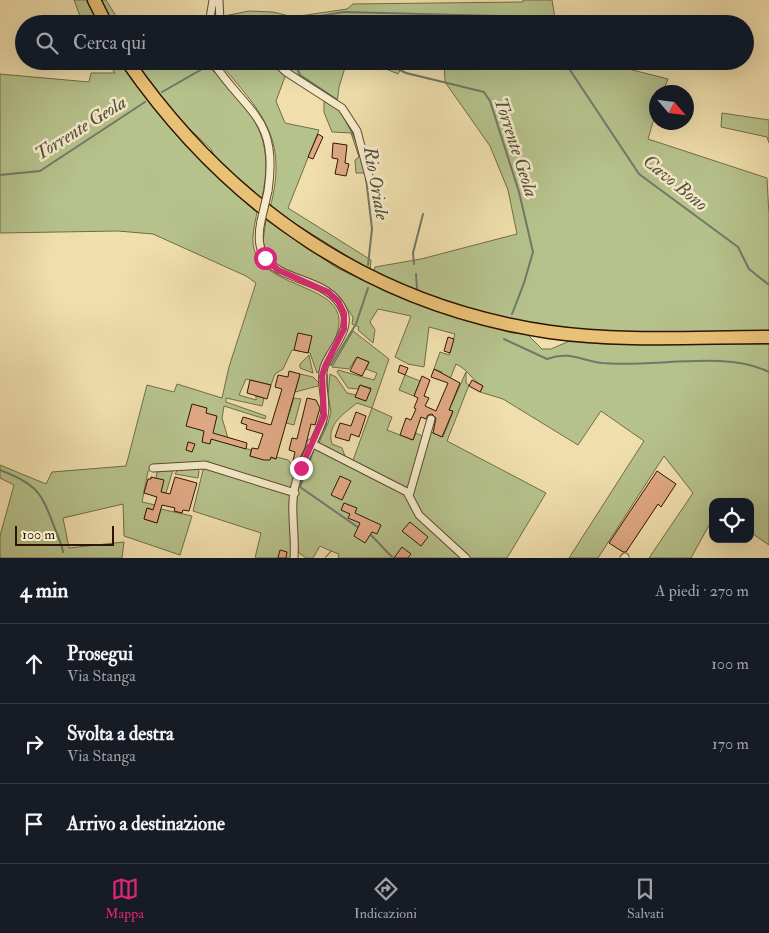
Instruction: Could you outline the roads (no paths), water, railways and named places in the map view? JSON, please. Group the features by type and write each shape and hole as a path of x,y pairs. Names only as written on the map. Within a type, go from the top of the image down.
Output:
{"highway":[{"path":"94,0 102,15"},
{"path":"133,70 152,96 194,145 247,196 321,250 389,287 433,304 498,323 551,332 603,337 769,337"}],"street":[{"path":"210,15 213,0"},
{"path":"219,0 220,15"},
{"path":"219,70 260,120 268,143 272,166 258,235 259,246 265,258 278,270 328,292 338,301 344,313 344,329 325,366 322,385 324,416 295,484 294,558"},
{"path":"284,70 342,108 357,131 370,180"},
{"path":"409,496 431,419"},
{"path":"312,443 407,492 419,515 466,558"},
{"path":"154,468 204,465 295,492"}],"waterway":[{"name":"Cavo Bono","path":"326,15 344,12 460,15"},
{"name":"Torrente Geola","path":"162,92 200,70"},
{"name":"Rio Oriale","path":"298,70 300,75 336,99"},
{"name":"Torrente Geola","path":"400,70 484,92 490,101 519,192 533,252 512,314"},
{"name":"Cavo Bono","path":"570,70 639,174 738,247 749,269 769,285"},
{"name":"Torrente Geola","path":"0,175 40,171 145,102"},
{"name":"Rio Oriale","path":"344,117 357,142"},
{"name":"Rio Oriale","path":"366,178 372,229 368,265"},
{"path":"414,264 413,253 423,214"},
{"path":"416,274 417,289"},
{"name":"Rio Oriale","path":"331,365 356,324 368,288"},
{"name":"Torrente Geola","path":"504,339 547,359 568,356 602,363 622,364 688,361 731,362 769,372"},
{"name":"Rio Oriale","path":"327,375 327,388"},
{"name":"Rio Oriale","path":"318,441 326,424 328,405"},
{"name":"Rio Oriale","path":"314,449 300,487 359,528"},
{"path":"0,470 30,485 41,496 63,552"},
{"name":"Rio Oriale","path":"370,534 393,558"}]}
